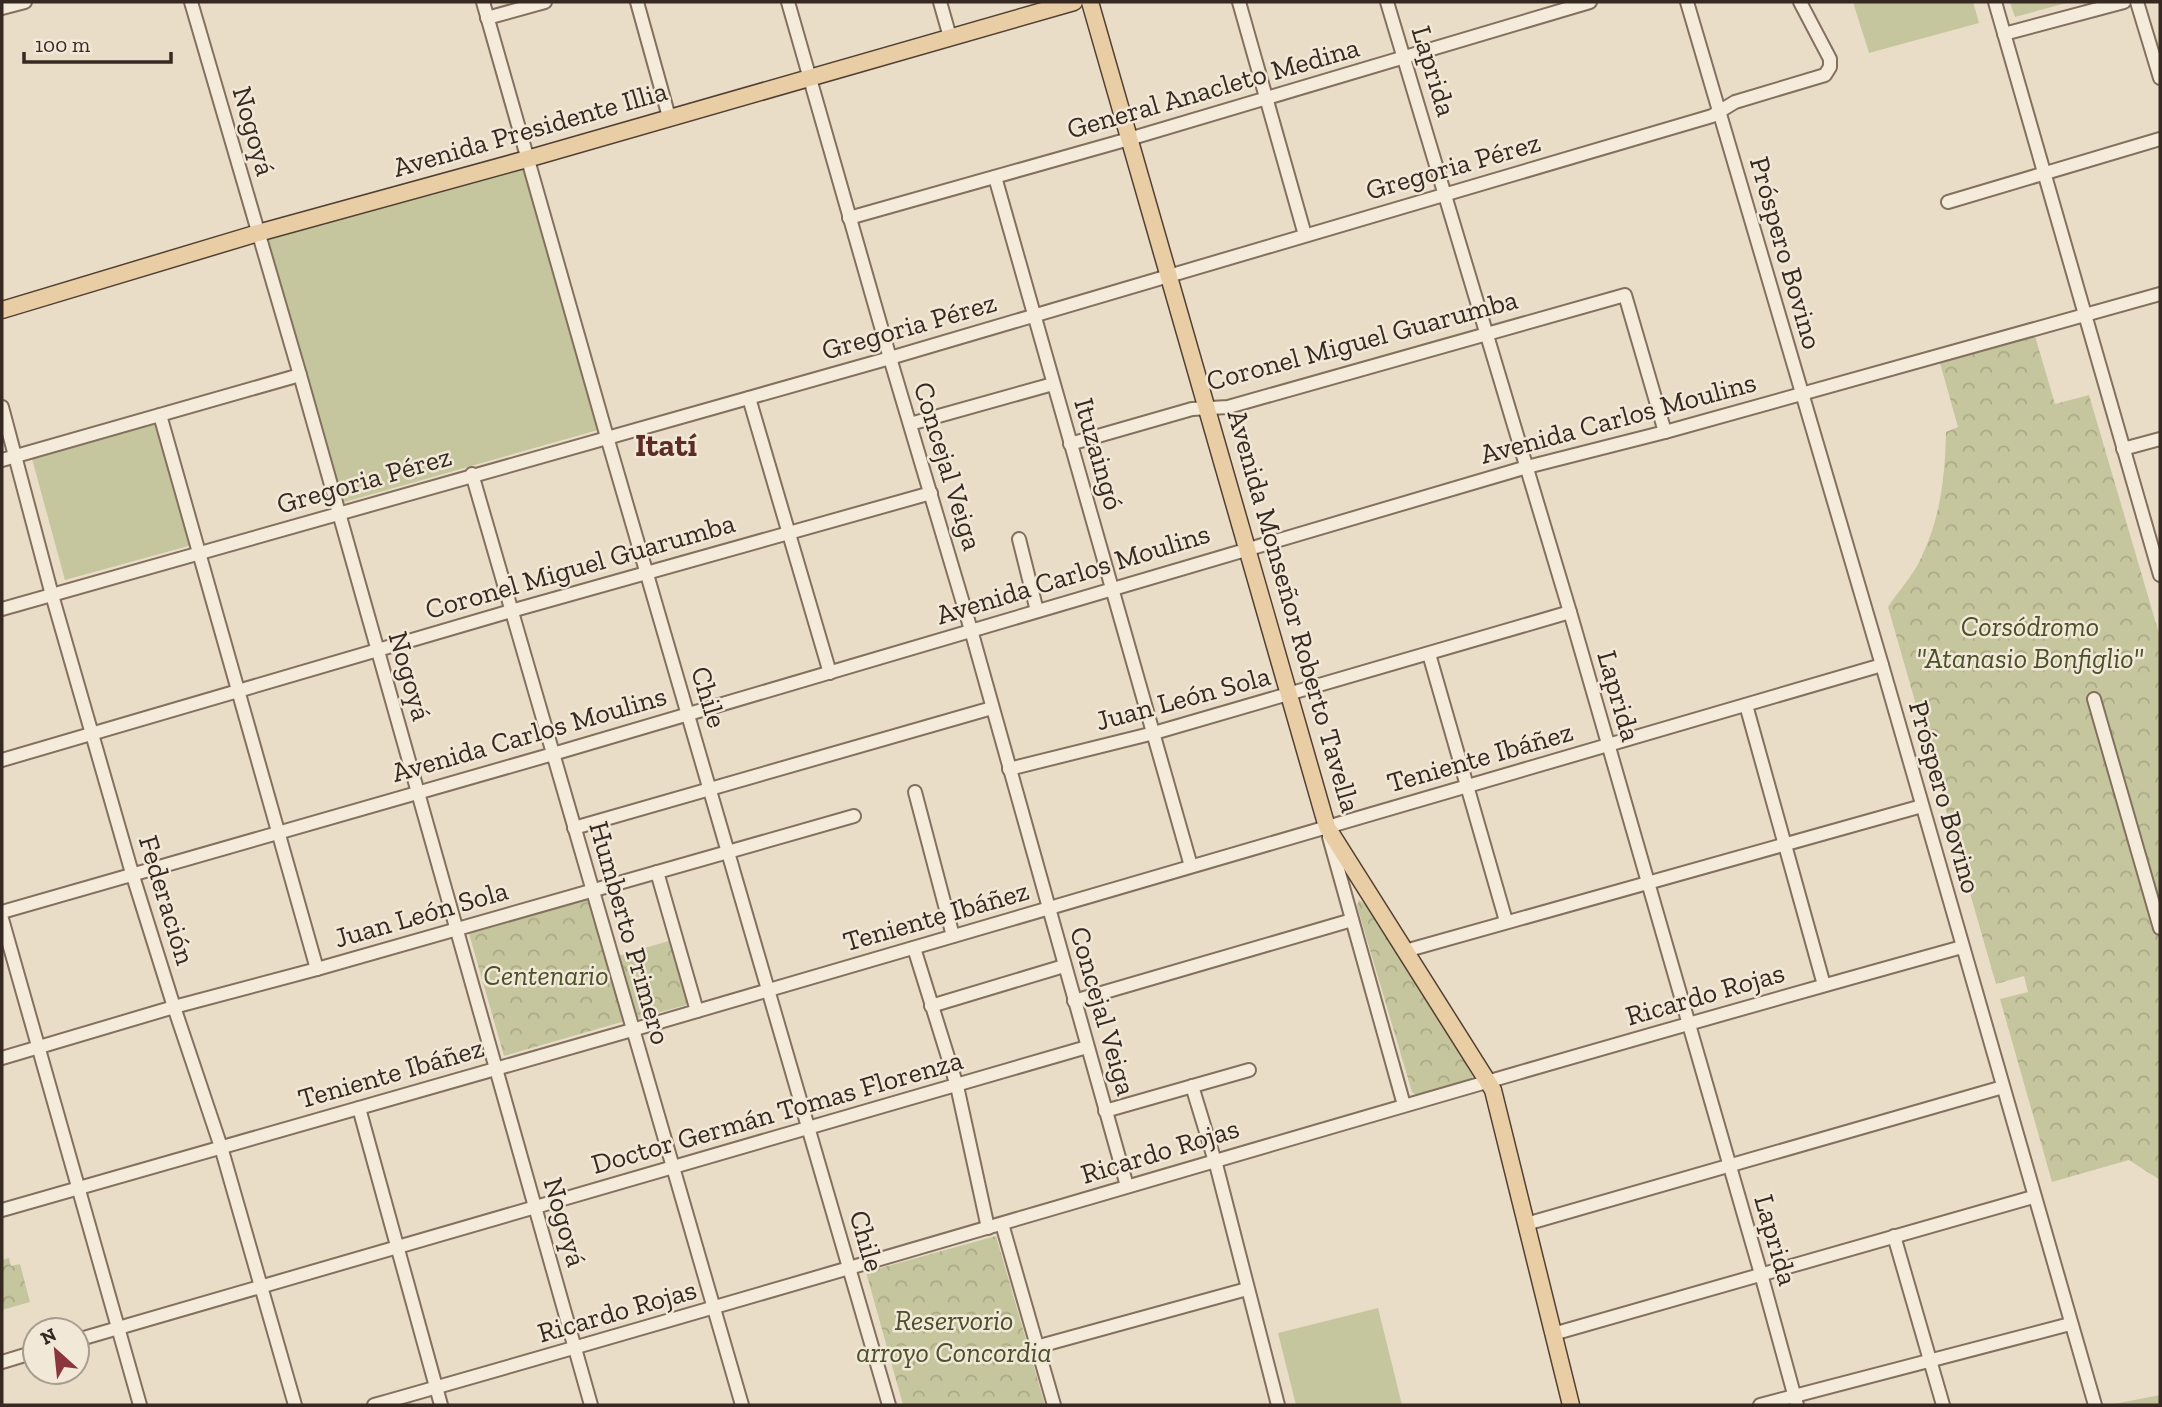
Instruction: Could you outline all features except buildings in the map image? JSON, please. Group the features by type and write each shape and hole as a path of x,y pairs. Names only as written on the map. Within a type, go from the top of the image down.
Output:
{"main road":[{"name":"Avenida Presidente Illia","path":"2,310 258,233 1074,2"},
{"name":"Avenida Monseñor Roberto Tavella","path":"1090,2 1326,827 1488,1081 1499,1109 1571,1405"}],"street":[{"path":"2,8 25,2"},
{"name":"Nogoyá","path":"191,2 300,375 591,1405"},
{"name":"Chile","path":"483,2 646,573 889,1405"},
{"path":"487,18 545,2"},
{"path":"637,2 669,117"},
{"name":"Concejal Veiga","path":"788,2 971,630 1127,1186"},
{"path":"940,2 950,37"},
{"path":"1239,2 1305,235"},
{"name":"Laprida","path":"1387,2 1447,194 1570,612 1796,1402"},
{"name":"General Anacleto Medina","path":"849,218 1404,58 1545,8 1590,2"},
{"name":"Próspero Bovino","path":"1687,2 1882,665 2095,1405"},
{"name":"Gregoria Pérez","path":"2,609 890,358 1699,120 1735,102 1825,75 1830,67 1830,59 1800,2"},
{"path":"1995,2 2160,575"},
{"path":"2004,34 2124,2"},
{"path":"2137,2 2160,78"},
{"path":"1948,202 2160,139"},
{"name":"Ituzaingó","path":"995,177 1191,866"},
{"name":"Avenida Carlos Moulins","path":"2,912 553,754 1527,467 1665,432 2160,294"},
{"name":"Coronel Miguel Guarumba","path":"1070,444 1192,409 1228,407 1625,295 1665,432"},
{"path":"2,460 300,375"},
{"path":"910,424 1053,384"},
{"path":"750,398 830,673"},
{"name":"Federación","path":"2,407 52,595 132,873 221,1147 295,1405"},
{"path":"160,415 236,692 317,969"},
{"path":"2123,449 2160,439"},
{"name":"Humberto Primero","path":"472,474 742,1405"},
{"name":"Coronel Miguel Guarumba","path":"2,760 511,611 931,493"},
{"path":"1019,539 1037,611"},
{"name":"Juan León Sola","path":"1010,769 1154,733 1570,612"},
{"path":"1429,654 1506,921"},
{"name":"Teniente Ibáñez","path":"2,1210 632,1030 1882,665"},
{"path":"2095,699 2160,928"},
{"path":"1746,705 1824,985"},
{"path":"574,828 992,708"},
{"path":"915,792 953,936"},
{"path":"1405,951 1923,806"},
{"name":"Juan León Sola","path":"2,1058 854,816"},
{"path":"1326,827 1404,1105"},
{"path":"657,872 697,1011"},
{"path":"2,919 140,1405"},
{"path":"1074,1001 1352,920"},
{"name":"Ricardo Rojas","path":"373,1405 714,1309 1404,1105 1962,947"},
{"path":"914,948 957,1086 988,1228"},
{"path":"931,1006 1064,966"},
{"name":"Doctor Germán Tomas Florenza","path":"91,1336 1087,1047"},
{"path":"1105,1111 1249,1070"},
{"path":"1192,1086 1215,1160 1278,1405"},
{"path":"1525,1224 2003,1087"},
{"path":"359,1108 441,1405"},
{"path":"1553,1334 2033,1197"},
{"path":"1002,1224 1054,1405"},
{"path":"1894,1236 1943,1405"},
{"path":"1036,1347 1247,1289"},
{"path":"1760,1405 1796,1402 1930,1361 2070,1324"},
{"path":"2,1362 21,1356"}],"green space":[{"path":"1853,2 1973,2 1979,23 1869,53"},
{"path":"2010,2 2070,2 2015,17"},
{"path":"531,165 605,428 341,503 267,240"},
{"name":"Corsódromo \"Atanasio Bonfiglio\"","path":"2035,336 2055,404 2089,395 2160,637 2160,1180 2129,1160 2052,1182 2000,999 2028,992 2024,976 1996,984 1888,607 1915,570 1934,526 1941,495 1946,432 1958,427 1940,363"},
{"path":"158,420 192,545 65,580 31,455"},
{"name":"Centenario","path":"589,895 625,1021 504,1056 468,930"},
{"path":"1359,900 1365,904 1473,1075 1471,1079 1416,1095 1412,1092 1357,906"},
{"name":"Centenario","path":"672,940 689,1000 686,1005 635,1019 614,957"},
{"name":"Reservorio arroyo Concordia","path":"996,1236 1045,1405 903,1405 866,1272"},
{"path":"9,1258 11,1266 20,1264 30,1302 2,1310 2,1260"},
{"path":"1378,1308 1402,1405 1296,1405 1278,1333"},
{"path":"2160,1395 2160,1405 2109,1405"}],"district":[{"name":"Itatí","path":"666,445"}]}
